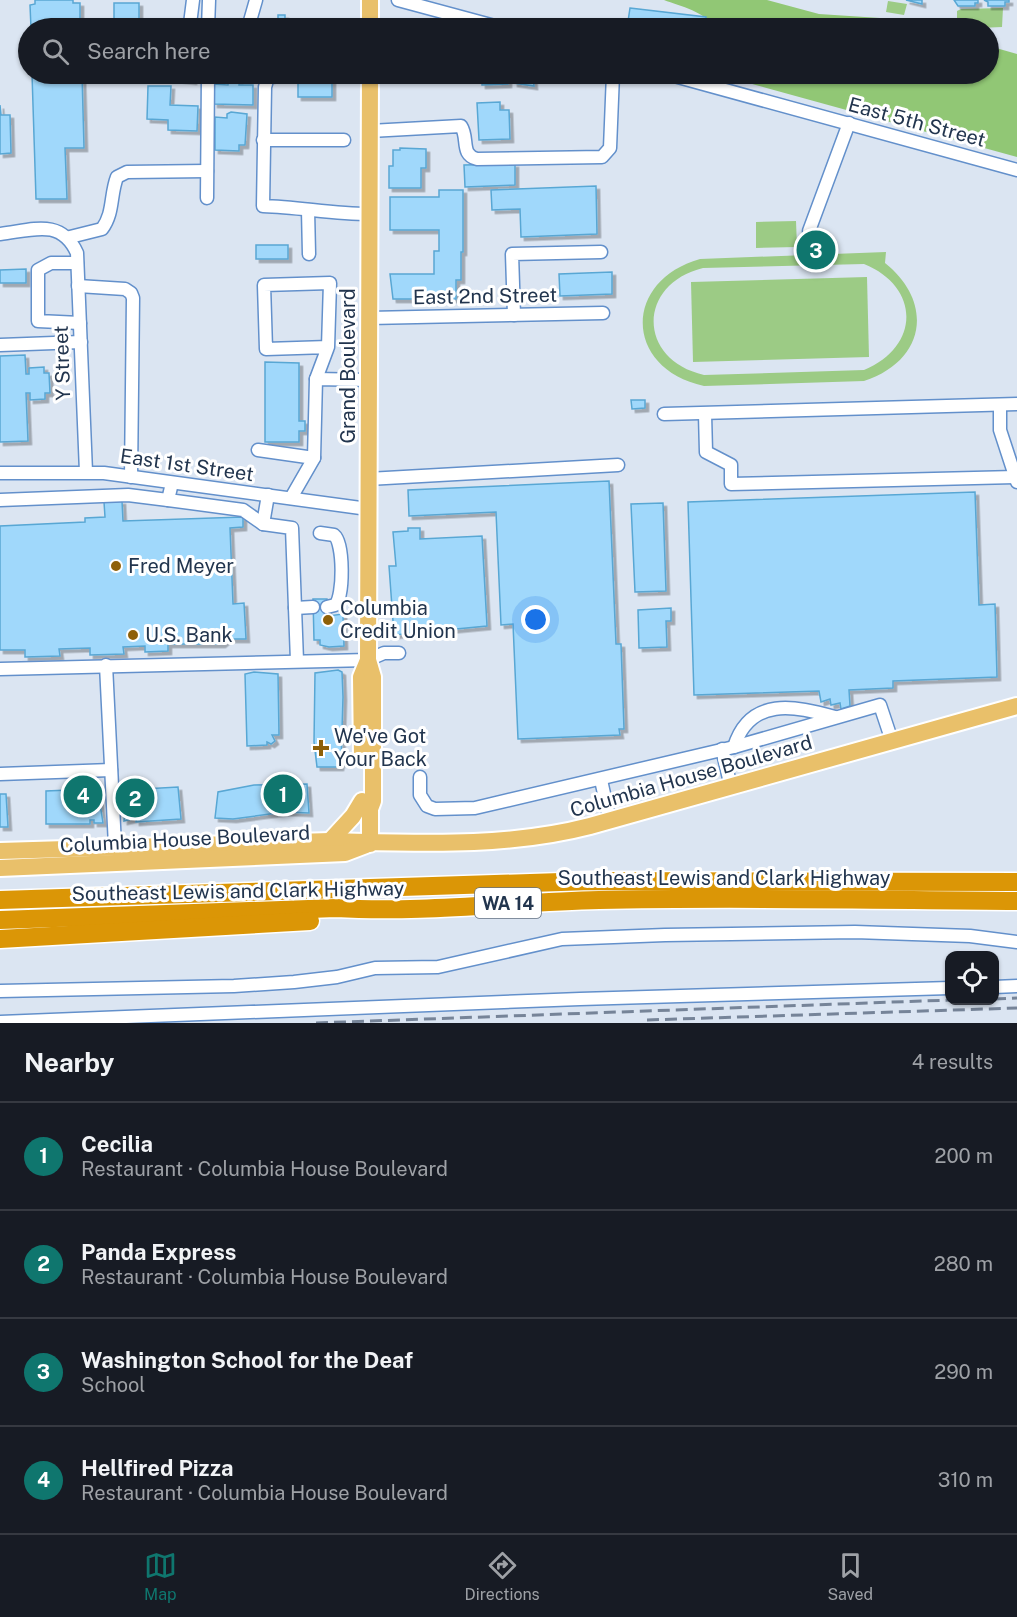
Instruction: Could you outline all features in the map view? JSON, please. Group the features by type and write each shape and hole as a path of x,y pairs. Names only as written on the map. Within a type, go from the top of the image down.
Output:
{"highway":[{"name":"Southeast Lewis and Clark Highway","path":"0,900 591,881 1017,882"},
{"name":"Southeast Lewis and Clark Highway","path":"0,920 336,908 383,911 524,902 1017,901"},
{"path":"0,939 336,920 383,911"}],"main road":[{"path":"370,0 370,18"},
{"name":"Grand Boulevard","path":"370,84 368,660 361,677 366,805 370,844"},
{"name":"Columbia House Boulevard","path":"0,851 330,841 370,844 513,841 563,833 610,821 1017,706"},
{"path":"330,841 366,805"},
{"name":"Columbia House Boulevard","path":"0,868 345,853 370,844"}],"street":[{"path":"191,18 193,0"},
{"path":"208,18 209,0"},
{"path":"251,18 256,0"},
{"path":"398,0 465,18"},
{"path":"207,198 208,84"},
{"path":"266,84 263,206 369,214"},
{"path":"370,130 461,126 465,131 466,152 470,158 477,159 602,157 610,147 613,84"},
{"name":"East 5th Street","path":"704,84 1017,170"},
{"path":"809,231 849,123"},
{"path":"263,140 344,140"},
{"path":"0,234 53,230 70,237 102,229 111,214 111,195 117,177 127,172 148,170 207,171"},
{"path":"308,210 309,254"},
{"path":"70,237 77,258 51,263 38,270 38,321 80,323"},
{"path":"514,315 512,254 601,252"},
{"name":"Y Street","path":"77,258 86,472"},
{"path":"291,498 314,458 316,379 328,347 330,283 264,285 266,349 328,347"},
{"path":"78,286 124,289 131,293 133,298 131,477"},
{"name":"East 2nd Street","path":"369,318 603,313"},
{"path":"0,345 81,342"},
{"path":"316,379 369,380"},
{"path":"663,414 1017,404"},
{"path":"705,414 706,452 731,465 731,484 1016,480 1000,430 1000,405"},
{"path":"258,450 314,458"},
{"path":"368,479 618,465"},
{"name":"East 1st Street","path":"0,473 86,472 368,509"},
{"path":"168,500 172,483"},
{"path":"0,500 128,495 243,510 263,524 292,528 297,661"},
{"path":"263,524 268,495"},
{"path":"320,533 337,537 340,545 340,598 335,606 327,607"},
{"path":"295,608 313,607"},
{"path":"0,669 368,660 384,653 399,653"},
{"path":"0,863 98,857 106,855 115,846 106,666"},
{"path":"420,777 421,800 427,806 435,809 475,808 601,780 728,748 880,705 892,741"},
{"path":"731,787 728,748 740,730 756,715 778,708 804,709 837,718"},
{"path":"0,774 111,770"},
{"path":"601,780 610,821"},
{"path":"0,991 234,986 294,982 337,977 375,968 438,967 562,939 855,932 970,936 1017,942"},
{"path":"999,987 1017,986"},
{"path":"0,1022 580,999 945,988"}],"green space":[{"path":"664,0 767,0 819,14 880,18 705,18 685,7"},
{"path":"888,1 907,4 904,15 886,12"},
{"path":"1003,8 1002,27 999,27 999,18 957,18 957,11"},
{"path":"999,49 1017,54 1017,157 752,84 999,84"},
{"path":"796,221 797,247 756,248 756,222"},
{"path":"886,252 885,263 901,279 911,296 916,313 916,330 911,345 900,360 884,372 864,381 704,386 678,377 659,362 647,344 643,324 646,304 656,286 674,270 700,259","holes":["864,264 883,274 896,287 904,302 906,317 904,332 896,347 882,360 864,370 704,375 682,367 666,354 657,339 654,322 657,305 666,289 681,277 703,268"]},
{"path":"867,277 869,357 693,362 691,282"}],"building":[{"path":"35,0 73,0 73,3 80,3 80,18 31,18 30,5 35,4"},
{"path":"906,0 922,0 922,4"},
{"path":"954,0 978,0 978,3 975,3 975,6 958,6"},
{"path":"984,0 1009,0 1009,2 1005,2 1005,6 988,6 988,2"},
{"path":"114,3 139,3 139,18 114,18"},
{"path":"630,8 706,17 706,18 628,18"},
{"path":"32,84 82,84 84,148 65,148 67,199 36,199"},
{"path":"214,84 253,85 253,105 214,104"},
{"path":"298,84 332,84 332,97 298,97"},
{"path":"148,86 171,86 170,105 198,106 197,131 168,130 168,120 147,119"},
{"path":"500,102 500,110 509,110 510,139 479,140 477,103"},
{"path":"0,105 1,115 10,115 11,153 0,154"},
{"path":"231,112 247,114 245,145 239,145 239,151 215,150 215,117 227,118 227,114"},
{"path":"400,148 426,149 426,168 421,168 421,188 389,188 389,166 393,166 393,150 400,150"},
{"path":"515,164 515,185 465,187 464,165"},
{"path":"596,186 597,234 521,237 520,209 492,210 491,190"},
{"path":"439,190 463,190 463,252 461,252 461,280 456,280 456,299 393,299 390,274 434,274 434,251 439,251 439,230 390,230 390,197 439,197"},
{"path":"256,245 288,245 288,259 256,259"},
{"path":"26,269 26,283 0,283 0,270"},
{"path":"612,272 612,294 560,296 559,274"},
{"path":"25,355 26,374 29,374 29,368 44,367 44,373 49,373 50,393 45,393 45,399 30,400 30,393 26,393 28,441 0,442 0,356"},
{"path":"265,362 299,363 299,421 305,421 305,431 299,431 299,442 265,442"},
{"path":"631,400 645,400 645,408 632,409"},
{"path":"609,481 616,644 621,644 624,729 619,729 620,735 518,739 513,624 501,625 496,512 409,516 408,490"},
{"path":"975,492 979,605 995,604 997,677 893,681 893,688 849,690 850,706 841,709 840,703 831,705 830,699 821,702 819,691 694,695 688,502"},
{"name":"Fred Meyer","path":"122,501 123,521 243,517 243,527 230,528 233,604 244,603 246,639 228,639 222,644 168,644 168,651 145,652 145,646 123,647 124,654 90,655 90,648 59,649 60,656 25,657 25,650 0,650 0,526 85,522 85,518 105,517 104,502"},
{"path":"663,503 666,591 635,592 631,504"},
{"path":"408,528 420,528 420,539 482,536 487,626 394,635 389,566 396,566 393,532 408,531"},
{"name":"Columbia Credit Union","path":"313,599 327,599 328,616 343,614 344,646 329,647 320,645 320,640 314,640"},
{"path":"671,608 671,621 666,621 667,647 639,648 638,610"},
{"path":"338,670 342,672 343,697 341,763 340,767 317,767 314,742 315,673"},
{"path":"254,672 278,674 279,735 272,735 275,741 271,744 267,742 267,745 247,746 245,674"},
{"path":"307,784 309,813 285,812 233,819 215,818 218,792 254,785"},
{"path":"178,787 181,819 136,822 136,818 124,821 126,790"},
{"path":"94,789 98,791 103,823 94,823 94,820 90,820 90,824 46,824 46,791"},
{"path":"0,794 6,794 8,827 0,827"}],"railway":[{"path":"999,999 1017,998"},
{"path":"316,1023 945,1000"},
{"path":"647,1020 1017,1008"}],"place":[{"name":"Washington School for the Deaf","path":"816,250"},
{"name":"Fred Meyer","path":"116,566"},
{"name":"Columbia Credit Union","path":"328,620"},
{"name":"U.S. Bank","path":"133,635"},
{"name":"We've Got Your Back","path":"321,748"},
{"name":"Cecilia","path":"283,794"},
{"name":"Hellfired Pizza","path":"83,795"},
{"name":"Panda Express","path":"135,798"}]}
